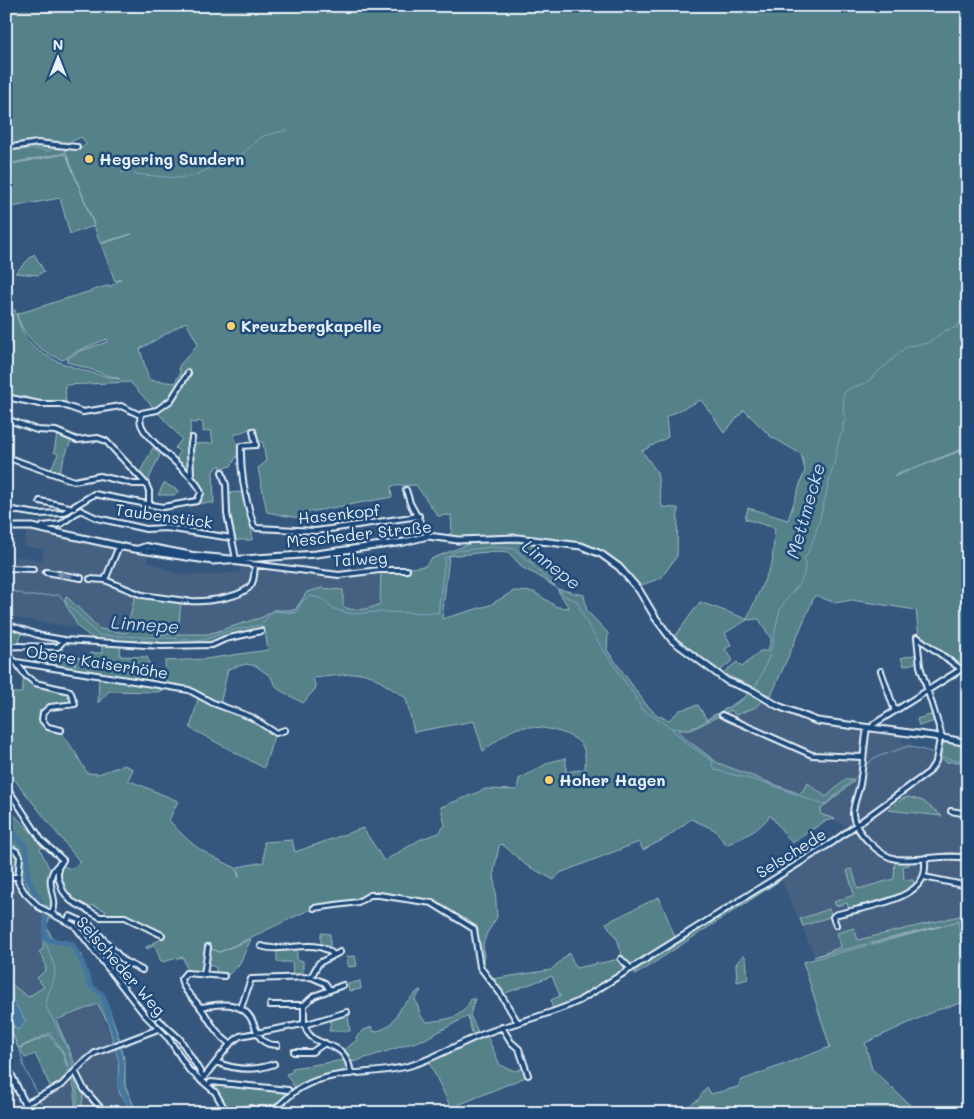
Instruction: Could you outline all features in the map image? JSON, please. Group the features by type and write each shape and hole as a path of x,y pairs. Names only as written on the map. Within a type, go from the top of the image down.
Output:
{"main road":[{"name":"Mescheder Straße","path":"6,527 41,529 137,550 202,560 234,560 316,554 404,542 428,536 458,540 517,538 575,545 598,552 619,567 634,582 655,617 672,640 699,658 720,677 752,691 778,706 812,719 940,737 968,743"},
{"path":"6,1064 29,1113"}],"street":[{"path":"6,148 37,143 77,147"},
{"path":"6,396 40,404 60,404 83,412 121,406 140,415 159,409 171,400 188,373"},
{"path":"6,509 49,514 63,513 94,494 149,504 173,506 197,501 200,496 200,488 191,475 152,440 141,425 140,415"},
{"path":"6,419 37,430 56,431 76,440 104,440 146,484 149,491 149,504"},
{"name":"Hasenkopf","path":"253,431 256,444 241,446 240,467 244,496 254,526 257,528 316,531 419,516"},
{"path":"191,475 190,450 192,438"},
{"path":"6,457 74,481 100,476 134,484 146,484"},
{"path":"222,472 226,485 227,514 234,560"},
{"path":"406,490 410,503 419,516 428,536"},
{"path":"40,501 74,508"},
{"name":"Taubenstück","path":"41,529 43,526 61,524 80,510 97,518 146,529 166,528 232,538"},
{"path":"106,580 119,546"},
{"name":"Talweg","path":"234,560 235,562 255,565 339,575 379,570 407,570"},
{"path":"90,579 106,580 142,595 208,602 244,591 251,586 254,579 255,565"},
{"path":"6,568 33,569"},
{"path":"46,572 81,578"},
{"path":"6,624 41,636 64,640 194,646 212,645 225,639 261,631"},
{"path":"940,737 941,732 919,661 917,637 961,670 968,671"},
{"name":"Obere Kaiserhöhe","path":"61,730 48,727 42,720 43,713 50,706 75,704 70,691 35,683 24,674 16,662 6,655 10,647 58,647 64,640"},
{"name":"Obere Kaiserhöhe","path":"16,662 155,686 174,686 189,690 213,703 246,714 276,733 285,730"},
{"path":"968,665 869,728 853,812 854,821 882,854 897,859 949,856 968,858"},
{"path":"881,671 895,711"},
{"path":"722,715 812,755 863,757"},
{"name":"Selschede","path":"351,1074 387,1071 431,1059 502,1027 573,1004 631,970 858,825 929,772 936,762 940,737"},
{"path":"6,786 42,841 63,860"},
{"path":"951,811 968,814"},
{"path":"6,847 16,850 20,856 17,877 6,877"},
{"path":"836,925 833,917 835,915 866,908 913,890 924,877 925,858"},
{"path":"50,912 54,905 51,891 51,874 63,860"},
{"path":"63,860 58,868 58,877 63,891 71,901 100,917 125,916 162,935"},
{"name":"Selscheder Weg","path":"17,877 22,890 42,909 75,926 144,1014 169,1039 189,1070 215,1092 227,1113"},
{"path":"924,877 968,886"},
{"path":"314,908 358,902 370,895 432,903 474,929 480,967 500,993 518,1023"},
{"path":"67,921 70,916 90,926 124,961 142,970"},
{"path":"261,946 325,948 334,955"},
{"path":"204,975 208,947"},
{"path":"311,976 319,963 340,952"},
{"path":"621,958 631,970"},
{"path":"224,976 186,973 181,979 218,1034 230,1044"},
{"path":"240,1008 250,980 311,976 325,983 330,990"},
{"path":"270,1005 304,1005 314,996 343,985"},
{"path":"200,1007 227,1005 240,1008 251,1017 261,1041 266,1045 277,1045"},
{"path":"233,1113 250,1108 264,1112 269,1109 275,1112 294,1093 312,1082 351,1074 349,1061 345,1054 310,1036 305,1024 304,1005"},
{"path":"159,1020 180,1039 202,1080 230,1044 240,1036 258,1031 305,1024 347,1012"},
{"path":"502,1027 511,1042 519,1049 528,1075"},
{"path":"25,1104 55,1090 86,1059 100,1050 158,1029"},
{"path":"294,1052 315,1051 325,1043"},
{"path":"216,1062 244,1069 274,1064"},
{"path":"75,1071 84,1089 104,1113"},
{"path":"207,1085 211,1082 288,1090"}],"shaded area":[{"path":"27,529 148,553 147,561 177,574 205,575 239,572 240,565 339,574 381,571 380,605 368,610 348,609 343,606 344,599 319,590 307,592 295,610 273,610 263,617 208,634 178,633 180,602 127,633 100,629 66,597 66,603 79,628 18,618 6,619 6,569 13,568 16,556 42,560 44,550 24,546"},
{"path":"763,699 815,723 863,731 859,786 850,827 820,814 821,809 853,781 846,779 826,797 800,794 718,763 682,736 678,730 691,730 731,710 736,715 756,707"},
{"path":"870,730 903,734 902,742 912,743 913,747 935,756 926,773 860,821 857,820 856,811"},
{"path":"940,758 947,762 968,762 968,914 857,940 838,933 841,947 814,955 781,880 805,862 849,836 924,779 932,772"},
{"path":"6,881 11,883 37,909 44,912 44,959 46,970 44,987 28,998 10,983 6,983"},
{"path":"6,997 11,997 26,1022 18,1030 10,1020"},
{"path":"98,1005 113,1042 85,1057 76,1065 57,1021"},
{"path":"114,1046 119,1062 118,1087 120,1094 134,1113 107,1113 80,1078 78,1069 87,1059"},
{"path":"74,1075 102,1113 50,1113 41,1099"}],"green space":[{"path":"6,6 968,6 968,447 893,477 968,448 968,664 962,668 919,637 916,610 852,600 835,603 815,595 771,696 723,673 737,662 742,667 760,651 768,651 771,639 759,619 747,620 725,633 731,645 725,649 733,660 717,673 697,655 673,639 700,602 747,619 772,563 775,528 745,519 748,508 788,520 805,470 801,454 770,436 744,410 724,433 701,400 666,417 668,437 642,451 657,472 662,507 678,508 677,556 661,578 639,586 625,571 601,552 513,536 441,537 452,533 451,515 438,516 416,485 391,486 392,497 309,512 298,518 267,512 258,468 266,462 263,443 256,438 254,427 234,435 240,451 231,466 221,468 220,465 213,471 214,503 201,503 202,490 193,475 193,444 213,443 211,430 203,432 203,423 199,421 196,423 190,422 191,471 189,471 176,459 180,452 175,448 182,439 130,382 65,385 66,405 45,404 6,396 6,312 15,310 19,324 26,337 40,351 61,363 99,375 120,379 67,362 67,359 80,351 107,342 107,339 77,351 63,360 47,353 28,337 17,314 110,285 110,287 121,279 115,281 101,244 132,234 100,243 94,226 70,234 60,198 6,208 6,165 66,154 94,225 65,150 65,153 6,164","holes":["82,137 86,144 82,148 64,149 63,144","186,322 198,344 179,366 180,373 175,383 149,380 140,349"]},
{"path":"34,254 44,271 38,275 15,273"},
{"path":"57,434 71,441 58,474 50,471 58,454 54,452"},
{"path":"153,448 160,455 147,483 139,474"},
{"path":"164,483 179,491 174,495 158,495"},
{"path":"242,492 252,528 252,540 235,540 229,513 228,493"},
{"path":"512,539 545,543 532,551 530,561 539,564 549,560 555,587 524,569 508,552 497,551 449,556 442,619 490,605 514,591 534,592 557,607 569,608 557,589 584,595 587,611 608,633 607,650 645,703 657,715 669,720 680,710 698,705 707,720 745,697 749,692 763,699 756,707 736,715 731,710 691,730 679,730 682,736 718,763 800,794 808,783 826,797 846,779 854,781 821,809 820,814 835,819 825,821 792,843 770,815 756,829 726,845 715,830 691,819 666,838 643,850 639,842 560,873 554,880 526,865 502,844 499,846 494,871 497,917 487,933 483,944 485,973 477,955 475,929 427,903 379,894 358,900 313,908 220,952 251,939 239,965 228,975 216,974 216,967 208,965 206,972 187,970 183,957 161,962 155,945 147,949 146,947 165,937 126,916 103,916 106,911 92,905 89,910 65,892 58,879 61,865 71,869 80,862 14,779 6,763 6,693 22,693 24,675 34,684 67,690 74,703 46,707 42,720 40,719 47,727 60,730 87,773 98,774 124,765 133,769 128,780 178,801 169,820 192,844 236,868 239,878 238,867 264,862 264,842 292,840 295,852 363,828 384,861 421,839 439,833 445,825 441,807 486,789 517,790 519,779 550,762 566,758 566,772 585,769 584,749 580,743 568,735 549,729 522,727 511,731 483,751 474,721 414,732 406,698 372,676 361,673 313,678 316,688 303,703 278,689 270,676 256,666 246,664 228,669 220,705 190,689 166,685 165,661 205,659 268,650 265,631 225,638 212,644 163,644 156,641 95,640 79,628 65,603 66,596 100,629 126,633 135,596 181,602 178,633 160,634 208,634 263,617 273,610 295,610 307,592 322,588 343,590 343,606 347,608 366,609 376,606 380,604 381,571 408,571 411,568 425,566 431,559 479,540"},
{"path":"13,630 22,633 18,644 8,644"},
{"path":"102,643 121,644 120,656 147,657 152,673 152,684 38,663 39,648 62,648 65,654 75,656 75,666 76,657 81,658 81,661 89,662 90,653 102,653"},
{"path":"917,654 918,662 904,666 901,658"},
{"path":"99,676 155,687 173,687 157,692 109,691 98,703"},
{"path":"199,696 245,714 275,733 264,768 190,728"},
{"path":"933,714 935,721 919,726 917,719"},
{"path":"951,741 968,745 968,762 947,762 940,758 942,744"},
{"path":"908,797 923,801 942,816 888,810 902,799"},
{"path":"6,804 15,816 35,835 43,847 40,849 51,872 49,883 54,905 40,905 28,894 29,888 20,873 21,851 7,839"},
{"path":"6,853 16,854 19,865 17,872 6,876 6,873 11,873 13,859 6,858"},
{"path":"895,860 909,860 909,865 903,866 904,880 913,880 915,886 904,893 868,906 863,904 849,909 847,903 836,906 834,902 854,895 847,870 852,869 858,889 894,879"},
{"path":"780,878 781,880 635,975 635,970"},
{"path":"659,897 675,937 632,966 623,959 618,941 606,923"},
{"path":"829,909 832,916 803,926 800,919"},
{"path":"44,912 50,914 47,927 52,938 70,944 83,956 82,958 92,985 104,994 120,1041 125,1064 125,1085 137,1113 134,1113 120,1094 118,1087 119,1062 108,1023 98,1004 56,1020 76,1066 70,1071 63,1052 50,1033 18,1048 6,1019 6,1006 14,1028 12,997 6,997 6,983 10,983 28,997 44,987 37,978 46,970 44,959 39,952 43,949"},
{"path":"968,914 968,919 814,957 841,947 837,933 854,928 858,940"},
{"path":"958,922 968,984 968,1001 937,1010 865,1043 872,1069 913,1108 874,1113 676,1113 698,1100 707,1087 711,1094 738,1087 742,1080 830,1047 803,962"},
{"path":"321,933 330,934 330,950 321,946"},
{"path":"277,949 297,949 297,960 303,961 303,976 293,976 292,962 277,962"},
{"path":"569,953 576,968 620,959 627,969 585,996 553,1011 551,1000 560,996 552,976 503,994 492,979 551,970"},
{"path":"743,955 746,958 748,979 737,982 736,964"},
{"path":"355,956 357,966 349,967 346,957"},
{"path":"360,981 361,989 349,991 348,984"},
{"path":"419,990 421,991 415,999 422,1018 427,1022 454,1017 463,1011 471,999 475,999 470,1015 479,1034 473,1037 468,1016 425,1039 353,1062 344,1050 357,1040 356,1037 364,1030 372,1027 374,1032 388,1026 401,1008"},
{"path":"348,1014 350,1031 329,1031 331,1020"},
{"path":"49,1035 62,1052 69,1073 51,1088 35,1054 25,1058 20,1048"},
{"path":"487,1036 500,1065 515,1071 525,1068 528,1076 451,1108 429,1062"},
{"path":"345,1060 346,1067 343,1071 315,1079 295,1088 286,1074 292,1072 292,1068"},
{"path":"74,1077 84,1091 81,1110 74,1113 75,1092 71,1080"},
{"path":"211,1084 289,1092 294,1090 273,1108 247,1107 230,1111"}],"waterway":[{"path":"134,174 176,178 193,176 242,154 263,136 288,130"},
{"path":"6,151 35,149 51,151 53,148"},
{"path":"120,172 130,173"},
{"name":"Mettmecke","path":"754,688 769,656 780,610 804,574 804,559 814,539 843,431 843,423 847,420 843,413 844,393 850,388 866,383 907,346 928,343 944,331 958,327 958,324 968,311"},
{"name":"Linnepe","path":"6,589 29,596 59,595 98,635 200,640 225,632 261,625 273,611 296,613 301,602 310,596 323,599 334,609 352,614 376,612 438,613 445,558 457,551 492,547 515,549 566,597 577,601 592,631 641,709 671,728 687,744 713,761 712,766 716,770 769,784 824,805 857,776 860,769"},
{"name":"Mettmecke","path":"672,728 692,728 698,726 712,716 738,703 751,691"},
{"name":"Linnepe","path":"864,767 874,758 909,746 934,753"},
{"name":"Linnepe","path":"941,757 955,760 968,759"},
{"path":"6,822 11,825 15,836 25,846 28,879 46,912 45,939 72,944 80,957 91,986 103,995 116,1041"},
{"path":"46,941 55,971 46,1006 69,1052 73,1069"},
{"path":"6,1016 24,1067 40,1098 43,1113"},
{"path":"117,1045 122,1063 120,1087 135,1113"},
{"path":"75,1080 78,1097 75,1112"}],"tunnel":[{"path":"33,569 46,572"}],"place":[{"name":"Hegering Sundern","path":"89,159"},
{"name":"Kreuzbergkapelle","path":"231,326"},
{"name":"Hoher Hagen","path":"549,780"}]}
